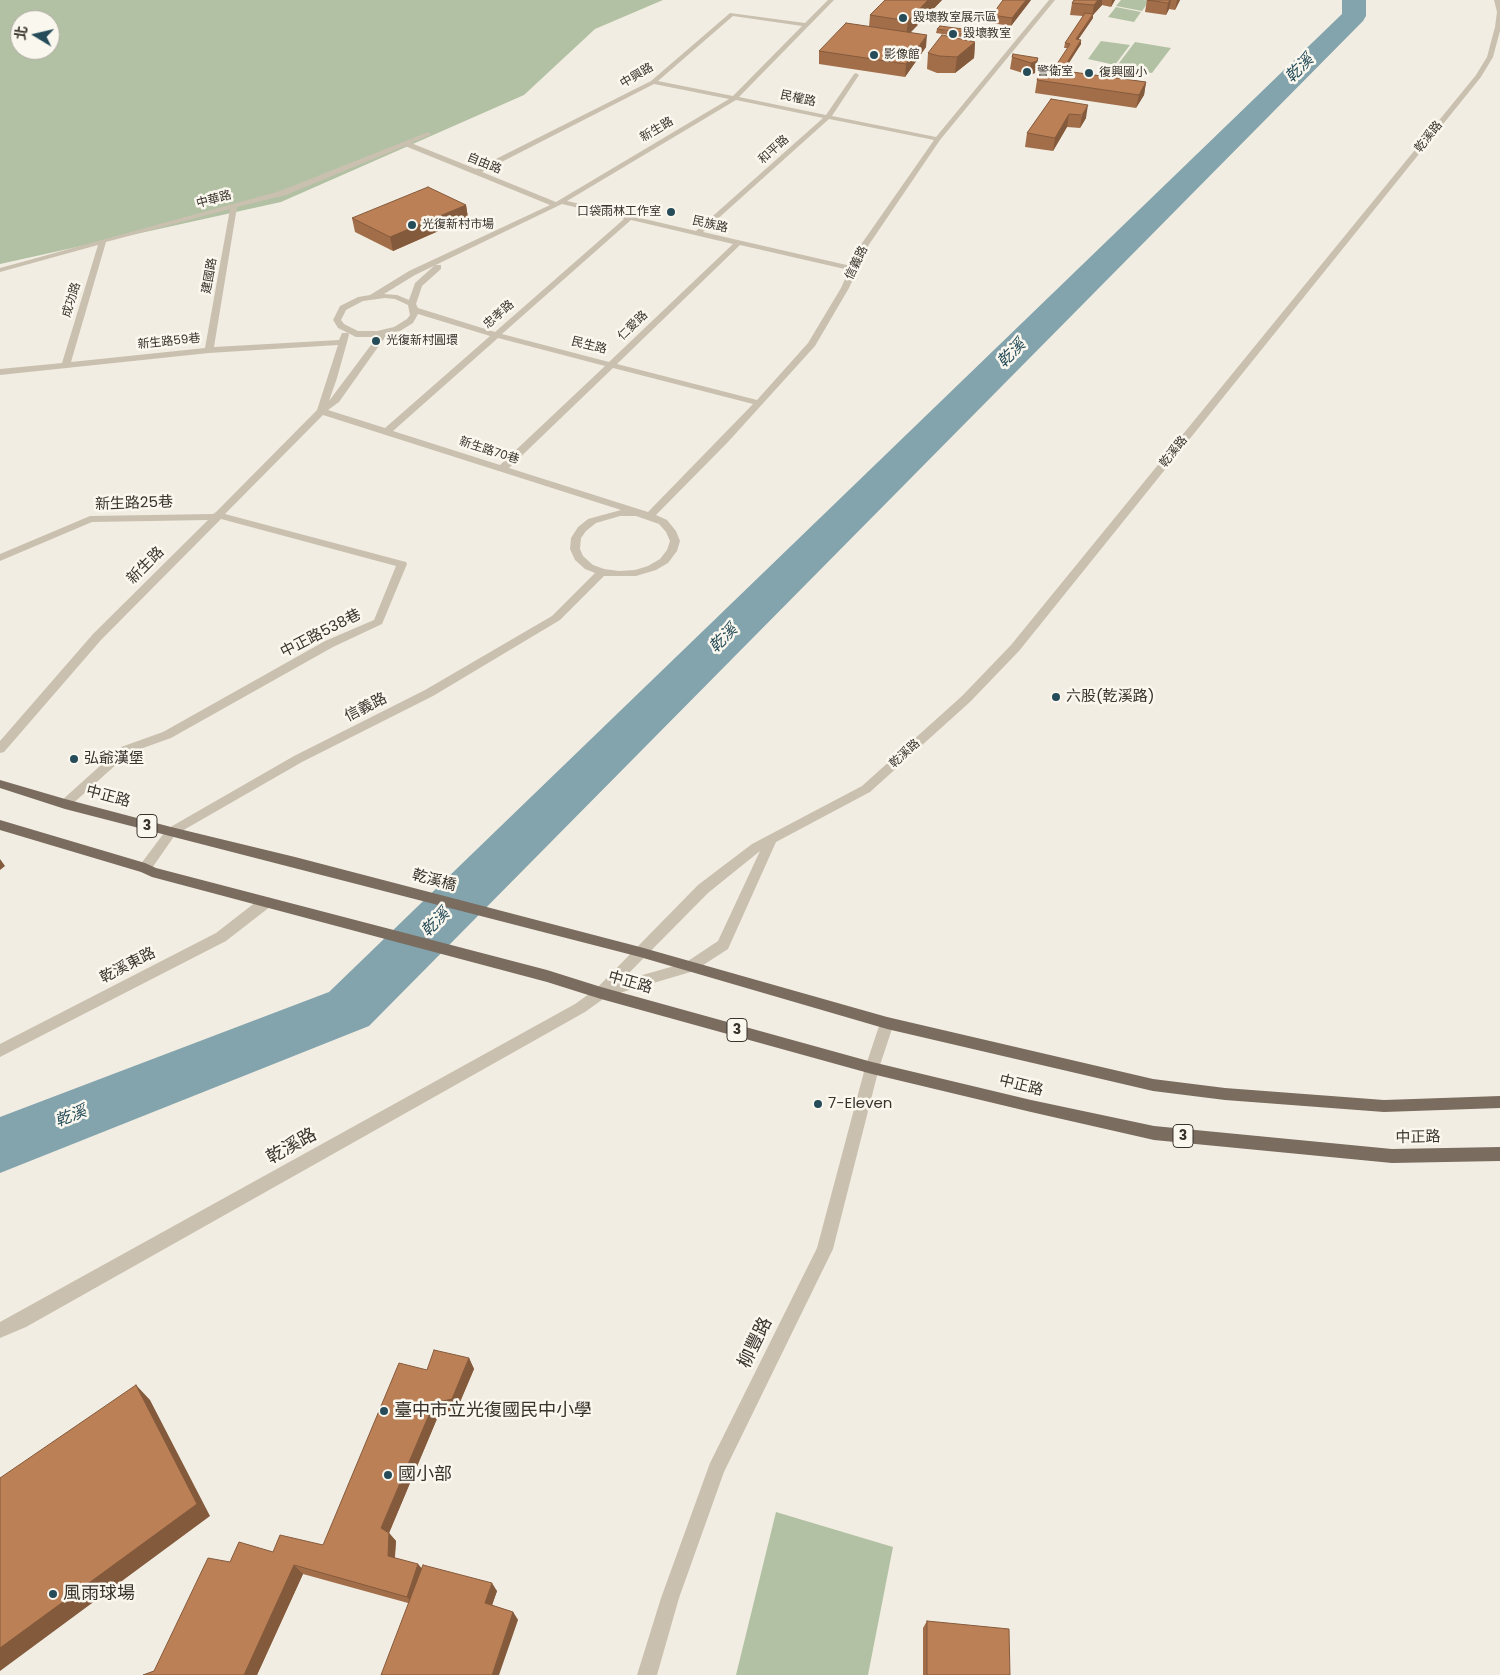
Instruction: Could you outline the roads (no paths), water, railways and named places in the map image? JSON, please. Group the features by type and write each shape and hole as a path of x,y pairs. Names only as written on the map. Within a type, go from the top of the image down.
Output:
{"main road":[{"name":"中正路","path":"0,784 65,804 295,862"},
{"name":"3","path":"0,825 145,868 152,872 266,902"},
{"name":"乾溪橋","path":"295,862 564,932"},
{"name":"中正路","path":"266,902 547,976 601,993 872,1068 1154,1133 1392,1156 1500,1154"},
{"name":"中正路","path":"564,932 887,1023 1153,1085 1225,1094 1384,1106 1500,1102"}],"street":[{"name":"新生路","path":"373,297 412,273 558,203 734,98 831,0"},
{"name":"信義路","path":"650,516 759,403 812,344 845,288 864,246 938,139 1052,0"},
{"name":"乾溪路","path":"0,1330 20,1322 580,1008 601,993 704,889 756,847 866,789 966,699 1015,648 1479,76 1490,57 1498,27 1500,12 1497,0"},
{"name":"中興路","path":"476,173 653,82 732,14 805,25"},
{"name":"和平路","path":"697,234 828,117 856,76"},
{"name":"民權路","path":"653,82 938,139"},
{"name":"中華路","path":"0,270 283,193 428,134"},
{"name":"自由路","path":"405,143 476,173 558,203"},
{"name":"民族路","path":"558,203 854,269"},
{"name":"建國路","path":"208,350 234,206"},
{"name":"忠孝路","path":"386,432 629,218"},
{"name":"成功路","path":"65,366 103,241"},
{"name":"仁愛路","path":"503,468 738,243"},
{"name":"新生路","path":"0,749 97,637 295,439 320,411 336,400 380,338 387,332 410,321 414,315 415,291 423,279 433,270 470,246"},
{"name":"新生路","path":"387,332 361,334 347,330 337,320 343,308 351,303 373,297 396,297 413,307"},
{"name":"民生路","path":"413,307 496,335 759,403"},
{"name":"新生路","path":"320,411 333,378 347,330"},
{"name":"新生路59巷","path":"0,372 208,350 342,342"},
{"name":"新生路70巷","path":"320,411 650,516"},
{"path":"636,513 650,516 667,526 671,531 675,541 672,551 664,561 652,568 636,573 602,572 589,567 579,558 575,549 576,538 582,529 592,521 605,516 636,513"},
{"name":"新生路25巷","path":"0,558 90,520 217,516"},
{"name":"中正路538巷","path":"65,804 125,750 167,735 329,644 378,622 402,564 217,516"},
{"name":"信義路","path":"145,868 171,832 298,759 429,693 510,646 556,618 602,572"},
{"name":"乾溪路","path":"601,993 689,967 723,945 772,840"},
{"name":"乾溪東路","path":"0,1051 221,937 266,902"},
{"name":"柳豐路","path":"647,1675 670,1598 716,1469 825,1249 872,1068 887,1023"}],"waterway":[{"name":"乾溪","path":"0,1145 349,1009 1354,16 1354,0"}],"place":[{"name":"毀壞教室展示區","path":"903,18"},
{"name":"毀壞教室","path":"953,34"},
{"name":"影像館","path":"874,55"},
{"name":"警衛室","path":"1027,72"},
{"name":"復興國小","path":"1089,73"},
{"name":"口袋雨林工作室","path":"671,212"},
{"name":"光復新村市場","path":"412,225"},
{"name":"光復新村圓環","path":"376,341"},
{"name":"六股(乾溪路)","path":"1056,697"},
{"name":"弘爺漢堡","path":"74,759"},
{"name":"7-Eleven","path":"818,1104"},
{"name":"臺中市立光復國民中小學","path":"384,1411"},
{"name":"國小部","path":"388,1475"},
{"name":"風雨球場","path":"53,1594"}]}
